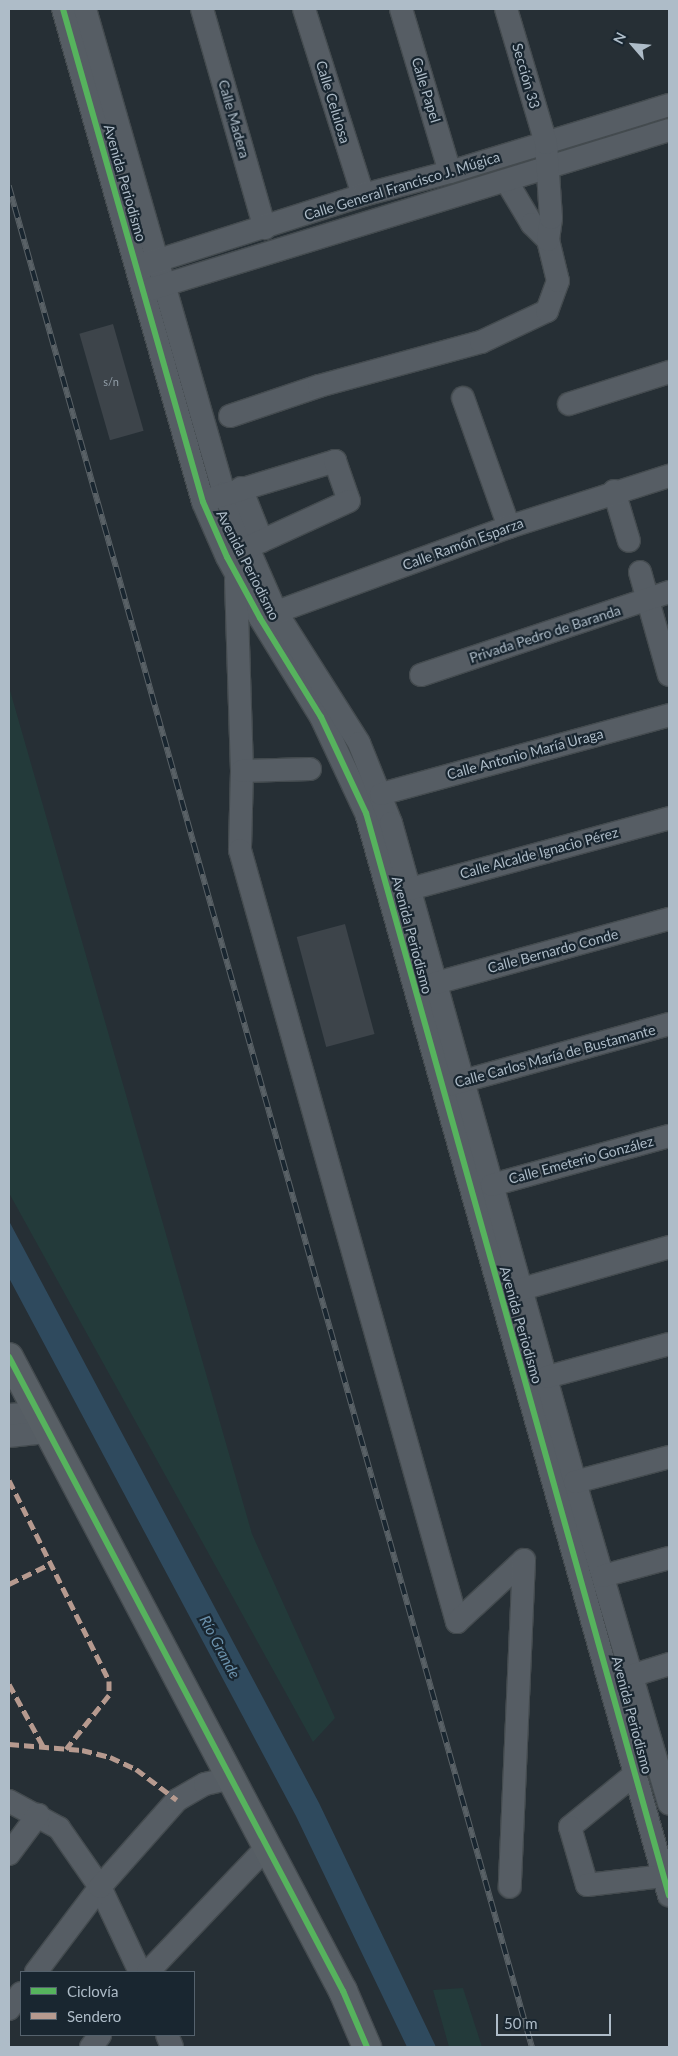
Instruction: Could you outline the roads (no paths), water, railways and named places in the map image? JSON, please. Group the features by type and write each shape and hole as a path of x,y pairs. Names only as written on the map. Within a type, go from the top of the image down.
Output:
{"main road":[{"path":"9,1358 23,1424 231,1778 343,1992 367,2047"}],"street":[{"name":"Avenida Periodismo","path":"64,9 147,264 164,283 233,491 243,555 268,615 321,717 366,813 441,1087 621,1679 663,1763 669,1804"},
{"name":"Avenida Periodismo","path":"85,9 147,264 143,293 203,502 243,555"},
{"name":"Calle Madera","path":"202,9 265,228"},
{"name":"Calle Celulosa","path":"304,9 362,195"},
{"name":"Calle Papel","path":"401,9 450,172"},
{"name":"Sección 33","path":"506,9 546,143 546,169 551,218 548,240"},
{"name":"Calle General Francisco J. Múgica","path":"147,264 265,228 362,195 450,172 669,105"},
{"name":"Calle General Francisco J. Múgica","path":"143,293 164,283 507,182 669,130"},
{"path":"230,416 319,386 481,342 547,312 558,281 548,240 532,224 507,182"},
{"path":"569,404 669,372"},
{"path":"463,398 509,527"},
{"path":"203,502 233,491 335,461 349,501 243,555 240,850 457,1622 524,1560 510,1887"},
{"name":"Calle Ramón Esparza","path":"268,615 509,527 614,491 669,476"},
{"path":"614,491 629,541"},
{"path":"640,572 669,675"},
{"name":"Privada Pedro de Baranda","path":"421,675 669,592"},
{"name":"Avenida Periodismo","path":"268,615 347,722 381,794 410,889 575,1482 603,1576 635,1774 666,1886"},
{"name":"Calle Antonio María Uraga","path":"381,794 669,715"},
{"path":"242,771 310,769"},
{"name":"Calle Alcalde Ignacio Pérez","path":"410,889 669,818"},
{"name":"Calle Bernardo Conde","path":"436,983 669,919"},
{"name":"Calle Carlos María de Bustamante","path":"441,1087 669,1024"},
{"name":"Calle Emeterio González","path":"492,1185 669,1136"},
{"path":"522,1289 669,1247"},
{"path":"547,1377 669,1344"},
{"path":"575,1482 669,1457"},
{"path":"603,1576 669,1558"},
{"path":"621,1679 669,1664"},
{"path":"635,1774 570,1827 587,1885 666,1886"},
{"path":"37,1971 100,1887 177,1800 205,1784 231,1778"},
{"path":"9,1801 59,1828 100,1887 140,1971"},
{"path":"9,1854 38,1815"},
{"path":"149,1971 267,1847"},
{"path":"9,2010 20,1994"},
{"path":"91,2047 99,2036"}],"water":[{"name":"Río Grande","path":"9,1221 319,1803 436,2047 407,2047 296,1816 9,1278"}],"railway":[{"path":"9,186 532,2047"}]}
